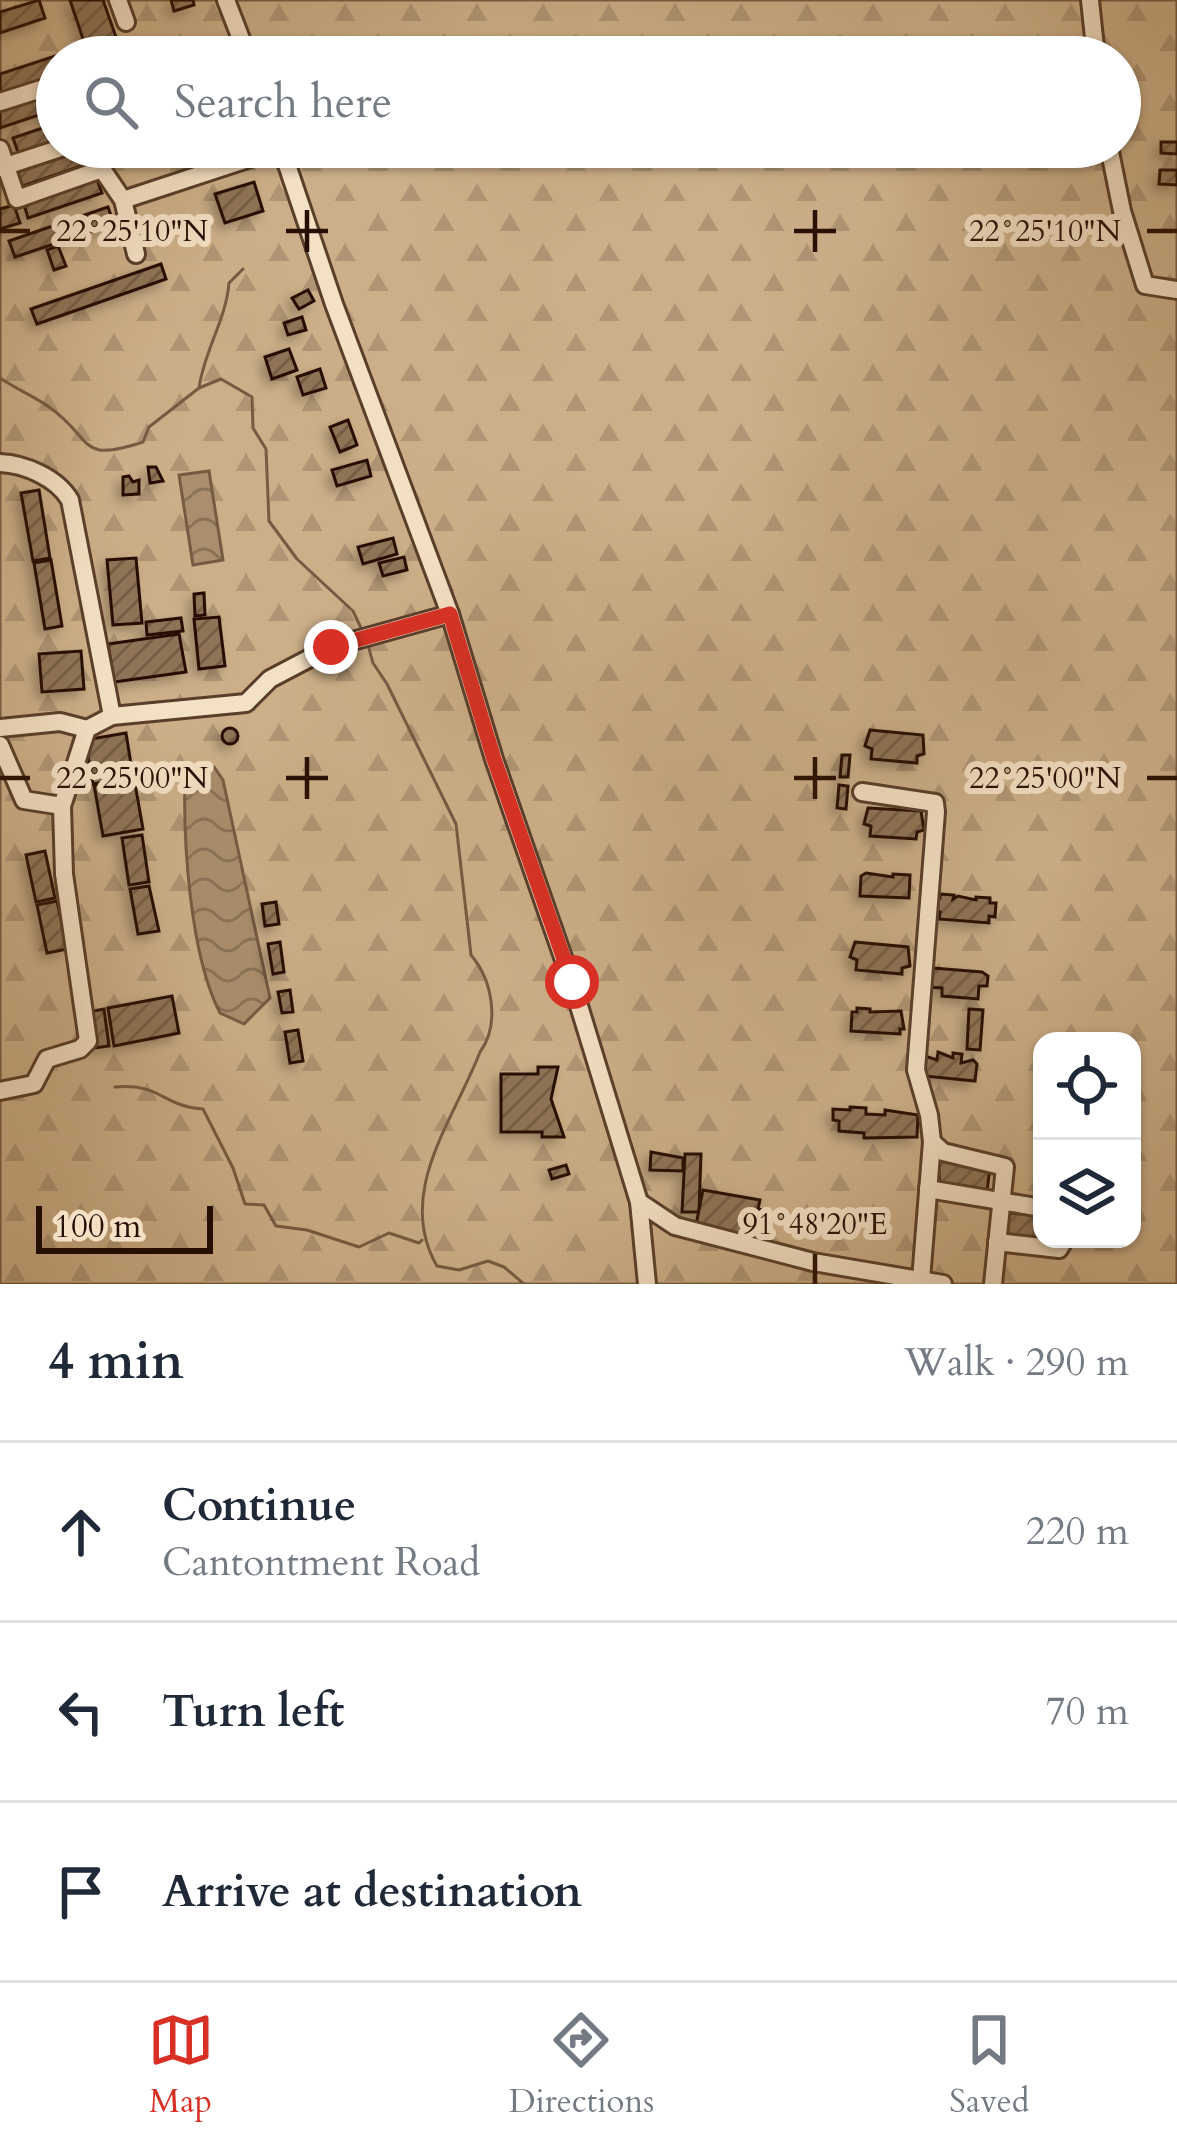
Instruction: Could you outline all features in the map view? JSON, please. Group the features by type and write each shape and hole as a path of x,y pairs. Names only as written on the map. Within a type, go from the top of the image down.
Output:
{"street":[{"path":"118,0 126,22"},
{"path":"226,0 240,36"},
{"path":"1090,0 1094,36"},
{"path":"0,102 36,91"},
{"path":"36,153 2,161 17,199 102,169 123,200 136,254"},
{"path":"123,200 220,168"},
{"path":"288,168 450,614 494,759 572,982 640,1202 647,1284"},
{"path":"1113,168 1145,285 1177,290"},
{"path":"0,463 16,464 54,482 70,500 112,716"},
{"path":"0,1091 34,1084 47,1059 80,1049 88,1041 64,874 62,806 87,730 112,716 246,703 270,679 331,647 450,614"},
{"path":"0,728 60,722 87,730"},
{"path":"0,745 24,800 62,806"},
{"path":"862,792 909,796 934,803 937,812 916,1070 932,1142 921,1280"},
{"path":"932,1142 943,1152 1005,1167 993,1284"},
{"path":"928,1190 1033,1206"},
{"path":"640,1202 675,1226 814,1262 943,1284"},
{"path":"998,1242 1033,1247"}],"green space":[{"path":"0,0 1177,0 1177,1284 0,1284"}],"water":[{"path":"209,471 223,560 193,565 179,475"},
{"path":"195,766 214,767 223,780 270,998 244,1024 220,1013 195,930 187,865 185,776"}],"building":[{"path":"39,0 45,18 0,33 0,12"},
{"path":"70,0 103,0 116,36 82,36"},
{"path":"171,0 193,0 194,5 174,11"},
{"path":"36,62 36,82 0,93 0,74"},
{"path":"36,96 36,116 0,128 0,108"},
{"path":"36,130 36,149 19,155 13,138"},
{"path":"1161,142 1177,142 1177,154 1161,153"},
{"path":"36,163 36,168 75,168 17,188 12,171"},
{"path":"1160,170 1177,170 1177,185 1159,184"},
{"path":"96,177 102,193 28,218 23,201"},
{"path":"254,182 263,211 225,223 215,194"},
{"path":"14,205 20,223 0,229 0,209"},
{"path":"108,207 114,224 15,257 9,241"},
{"path":"58,246 66,266 54,270 47,250"},
{"path":"161,264 166,279 37,324 31,309"},
{"path":"308,290 314,301 299,309 292,298"},
{"path":"302,317 306,330 288,335 284,323"},
{"path":"289,349 297,370 272,379 265,357"},
{"path":"320,369 326,388 303,395 297,377"},
{"path":"348,420 357,445 340,452 330,427"},
{"path":"367,460 371,476 337,486 332,470"},
{"path":"148,467 156,467 163,481 150,483"},
{"path":"123,477 133,482 139,480 139,494 123,495"},
{"path":"39,490 50,558 33,561 21,493"},
{"path":"393,538 397,554 363,564 358,547"},
{"path":"404,557 407,570 383,576 379,563"},
{"path":"136,558 142,623 113,625 107,560"},
{"path":"51,560 62,626 45,629 34,563"},
{"path":"204,593 205,615 195,616 194,594"},
{"path":"219,617 225,666 199,669 194,619"},
{"path":"181,618 183,631 147,635 146,622"},
{"path":"179,634 186,672 114,682 108,644"},
{"path":"81,651 84,689 42,692 39,654"},
{"path":"230,728 238,736 230,744 222,736"},
{"path":"870,730 923,735 924,754 917,756 917,763 871,759 872,749 865,746"},
{"path":"126,733 133,777 93,784 85,740"},
{"path":"842,755 850,755 848,777 840,777"},
{"path":"134,778 143,829 103,836 94,785"},
{"path":"839,785 848,786 846,809 837,808"},
{"path":"868,808 921,811 924,830 917,832 916,839 870,836 871,826 864,824"},
{"path":"142,835 149,882 129,885 122,838"},
{"path":"45,851 55,898 36,902 26,855"},
{"path":"910,875 909,898 860,896 861,876"},
{"path":"149,886 159,931 138,934 130,889"},
{"path":"940,894 954,895 953,899 990,898 990,903 996,903 995,917 989,916 989,923 939,919 940,912 934,912"},
{"path":"57,901 67,949 47,953 37,905"},
{"path":"276,902 279,924 265,926 262,904"},
{"path":"280,942 284,972 273,974 268,944"},
{"path":"855,942 908,947 910,966 902,968 902,974 856,970 857,960 850,957"},
{"path":"927,970 982,972 988,976 987,986 979,986 978,999 942,996 942,988 925,987"},
{"path":"290,990 293,1012 282,1013 278,992"},
{"path":"172,996 179,1033 114,1046 108,1008"},
{"path":"857,1008 901,1011 904,1029 900,1034 851,1031 852,1012"},
{"path":"104,1009 109,1046 94,1048 89,1012"},
{"path":"969,1009 983,1010 980,1050 967,1049"},
{"path":"298,1030 303,1061 290,1063 285,1032"},
{"path":"938,1052 953,1058 953,1053 962,1054 961,1063 973,1060 977,1064 975,1081 924,1076 925,1056 937,1060"},
{"path":"538,1067 558,1067 551,1099 564,1137 501,1132 501,1074 538,1074"},
{"path":"866,1108 866,1114 885,1115 885,1110 918,1115 917,1137 864,1138 864,1133 839,1131 833,1109"},
{"path":"651,1152 683,1158 683,1171 650,1170"},
{"path":"685,1154 701,1154 699,1212 682,1212"},
{"path":"938,1164 990,1167 987,1191 940,1186"},
{"path":"566,1165 569,1174 552,1179 549,1170"},
{"path":"703,1190 760,1200 758,1209 764,1210 759,1237 696,1225"},
{"path":"1010,1213 1033,1215 1033,1240 1008,1238"}],"waterway":[{"path":"0,378 49,407 96,449 143,442 149,427 199,388 229,283 243,269"},
{"path":"199,388 221,379 252,397 253,428 266,449 269,521 297,559 353,611 362,630"},
{"path":"368,645 456,824 471,955 491,1003 486,1041 443,1131 425,1185 426,1239 437,1266 459,1270 488,1261 524,1284"},
{"path":"115,1087 143,1088 203,1109 245,1204 264,1205 276,1226 307,1230 359,1247 389,1233 422,1240"}],"route":[{"path":"331,647 450,614 494,759 572,982"}]}
